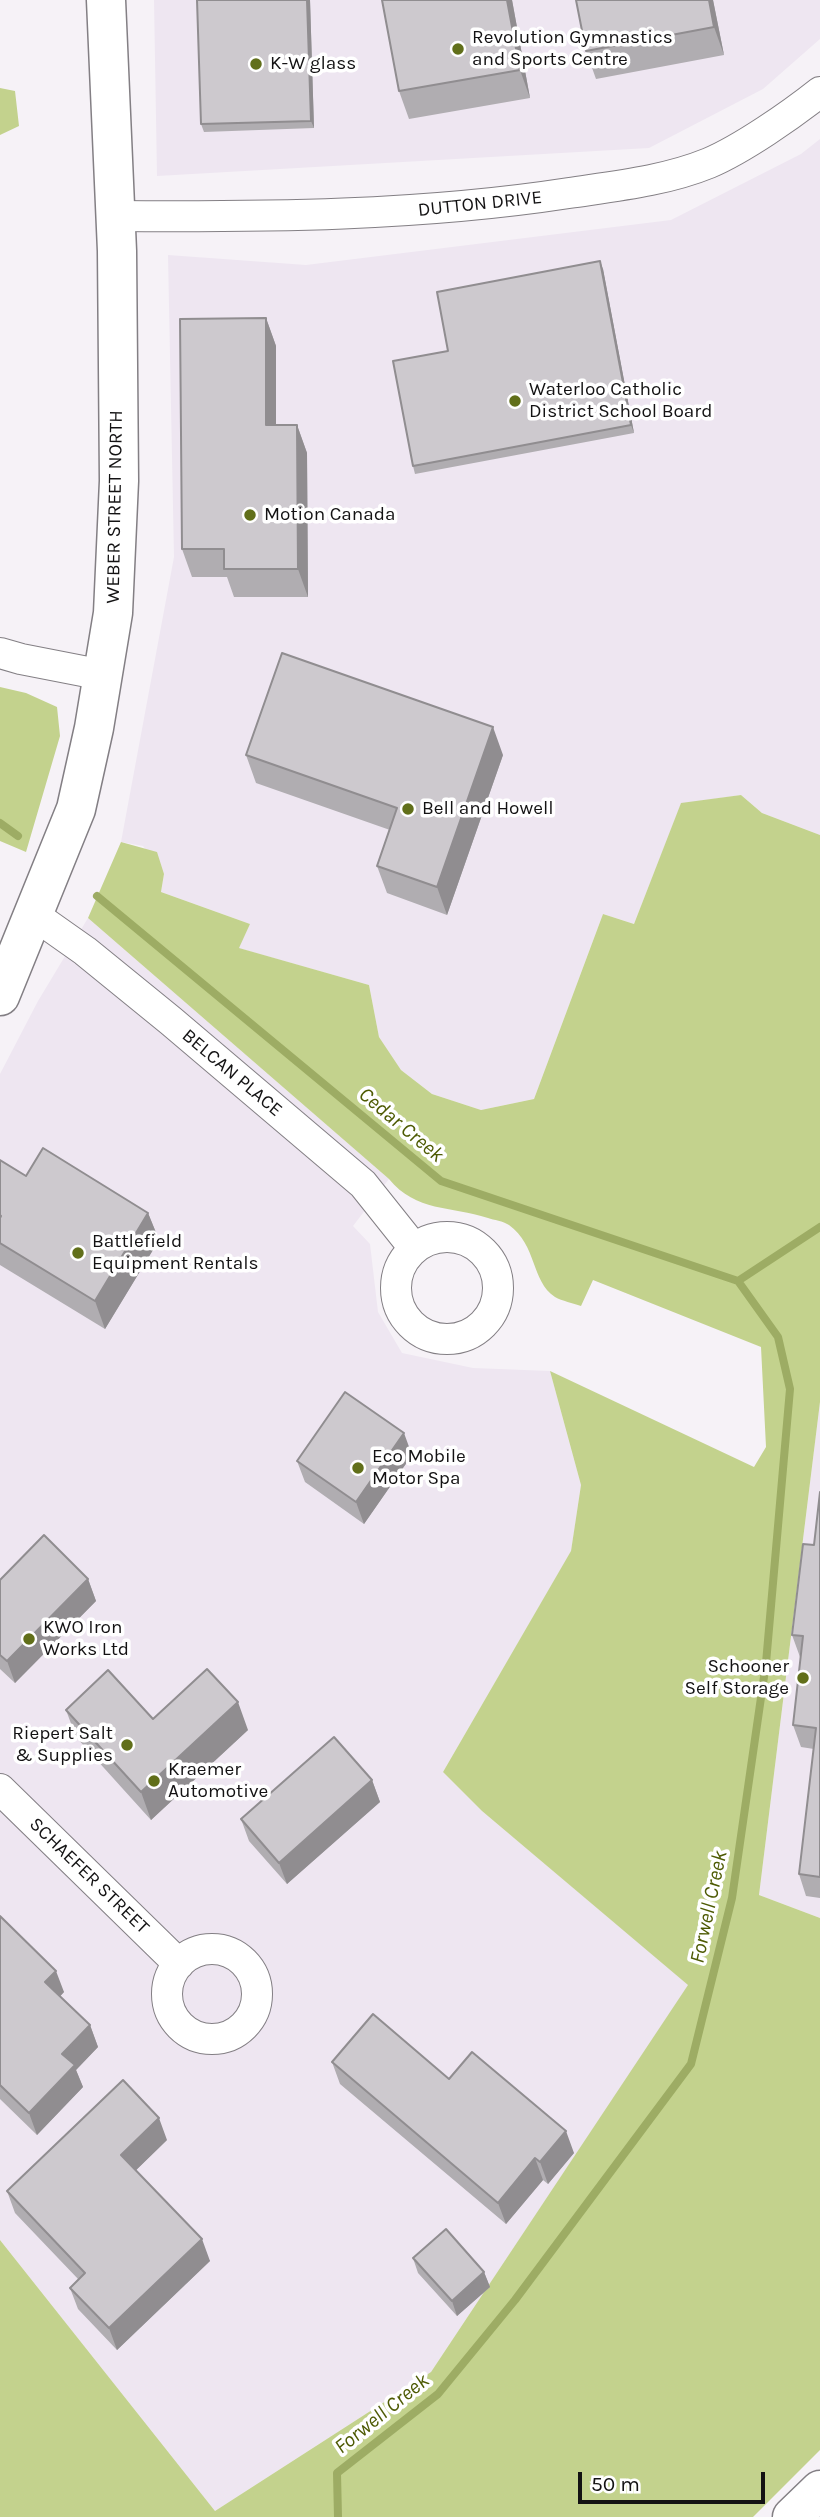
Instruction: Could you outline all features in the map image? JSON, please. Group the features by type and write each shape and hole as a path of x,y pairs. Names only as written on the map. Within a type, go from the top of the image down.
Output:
{"main road":[{"name":"WEBER STREET NORTH","path":"0,996 76,809 94,728 113,613 119,481 116,216 106,0"},
{"path":"792,2517 820,2490"}],"street":[{"name":"DUTTON DRIVE","path":"116,216 404,212 522,201 631,184 687,170 731,153 820,92"},
{"path":"0,653 103,676"},
{"name":"BELCAN PLACE","path":"34,915 86,951 150,1003 363,1184 414,1248"},
{"name":"SCHAEFER STREET","path":"0,1789 179,1964"}],"shaded area":[{"path":"154,0 820,0 820,39 763,89 649,148 157,176"},
{"path":"820,139 820,835 762,813 741,795 681,804 634,924 603,914 534,1099 481,1110 432,1094 401,1070 379,1037 369,985 238,948 250,924 161,892 164,874 143,846 121,842 174,557 168,255 306,265 671,220 801,154"},
{"path":"88,918 389,1179 353,1226 370,1244 378,1312 402,1353 473,1368 550,1371 581,1485 571,1552 443,1772 482,1811 689,1985 431,2372 215,2511 0,2240 0,1074 38,1001"},
{"name":"Schooner Self Storage","path":"820,1402 820,1918 759,1895"}],"green space":[{"path":"0,88 15,91 19,126 0,135"},
{"path":"0,687 26,693 57,707 60,736 26,852 0,841"},
{"path":"741,795 762,813 820,835 820,1402 759,1895 820,1918 820,2450 753,2517 0,2517 0,2240 215,2511 431,2372 688,1985 482,1811 443,1772 571,1551 581,1485 550,1371 754,1467 766,1447 761,1347 593,1280 581,1306 555,1297 542,1282 525,1242 509,1225 422,1203 399,1190 88,918 121,842 157,852 164,874 161,892 250,924 239,948 369,985 379,1037 401,1070 432,1094 481,1110 534,1099 603,914 634,924 681,803"}],"building":[{"name":"K-W glass","path":"197,0 307,0 311,121 201,124"},
{"name":"Revolution Gymnastics and Sports Centre","path":"382,0 507,0 520,70 399,91"},
{"path":"576,0 709,0 714,27 586,51"},
{"name":"Waterloo Catholic District School Board","path":"600,261 631,425 413,466 393,361 448,351 437,292"},
{"name":"Motion Canada","path":"266,318 266,425 297,425 298,569 224,569 224,549 182,549 180,319"},
{"name":"Bell and Howell","path":"282,653 493,727 437,887 377,866 397,808 246,755"},
{"name":"Battlefield Equipment Rentals","path":"43,1148 148,1213 95,1301 0,1243 0,1160 26,1176"},
{"name":"Eco Mobile Motor Spa","path":"345,1392 404,1433 356,1502 297,1461"},
{"path":"820,1492 820,1877 799,1874 816,1728 793,1725 803,1636 792,1635 803,1544 814,1545"},
{"name":"KWO Iron Works Ltd","path":"44,1535 88,1579 7,1661 0,1655 0,1580"},
{"path":"207,1669 238,1702 141,1792 66,1710 108,1670 153,1719"},
{"path":"334,1737 372,1780 279,1863 241,1819"},
{"path":"0,1916 56,1971 45,1982 90,2025 62,2054 75,2065 29,2113 0,2085"},
{"path":"373,2014 449,2079 472,2052 566,2131 540,2162 535,2158 498,2203 332,2062"},
{"path":"123,2080 159,2118 121,2155 202,2239 109,2328 70,2288 85,2273 7,2191"},
{"path":"446,2229 484,2272 452,2301 413,2258"}],"waterway":[{"name":"Cedar Creek","path":"0,823 18,836"},
{"name":"Cedar Creek","path":"97,896 441,1181 738,1281"},
{"name":"Forwell Creek","path":"738,1281 820,1227"},
{"name":"Forwell Creek","path":"338,2517 337,2473 438,2394 515,2300 691,2064 732,1898 766,1663 790,1389 778,1337 738,1281"}],"place":[{"name":"Revolution Gymnastics and Sports Centre","path":"458,49"},
{"name":"K-W glass","path":"256,64"},
{"name":"Waterloo Catholic District School Board","path":"515,401"},
{"name":"Motion Canada","path":"250,515"},
{"name":"Bell and Howell","path":"408,809"},
{"name":"Battlefield Equipment Rentals","path":"78,1253"},
{"name":"Eco Mobile Motor Spa","path":"358,1468"},
{"name":"KWO Iron Works Ltd","path":"29,1639"},
{"name":"Schooner Self Storage","path":"803,1678"},
{"name":"Riepert Salt & Supplies","path":"127,1745"},
{"name":"Kraemer Automotive","path":"154,1781"}]}
